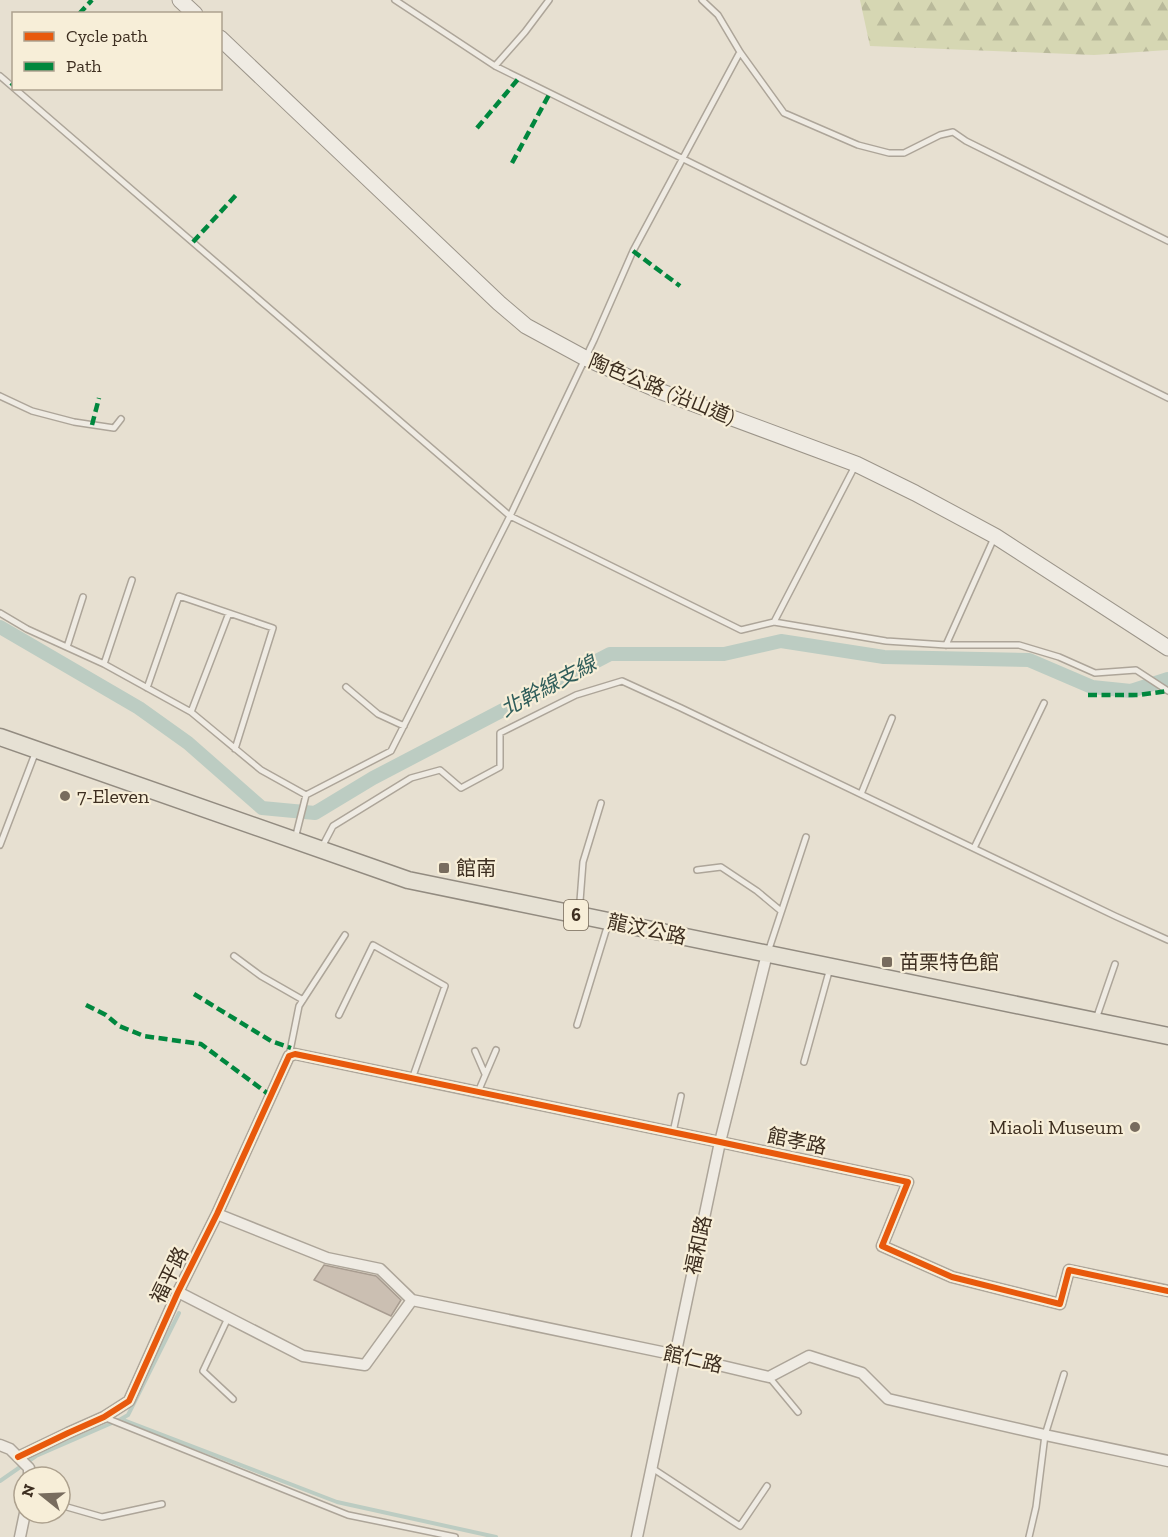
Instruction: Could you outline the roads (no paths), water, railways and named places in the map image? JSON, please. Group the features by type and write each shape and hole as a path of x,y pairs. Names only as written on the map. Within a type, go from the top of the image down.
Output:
{"main road":[{"path":"180,0 193,12"},
{"name":"陶色公路 (沿山道)","path":"222,40 526,326 585,358 662,393 856,464 915,493 995,536 1168,648"},
{"name":"龍汶公路","path":"0,737 408,880 1168,1036"}],"street":[{"name":"福和路","path":"638,1537 720,1142 767,954"},
{"name":"館孝路","path":"292,1055 908,1182 882,1246 952,1277 1060,1304 1069,1270 1168,1292"},
{"name":"福平路","path":"18,1457 105,1417 129,1401 178,1292 292,1055"},
{"path":"178,1292 303,1356 365,1365 412,1300 380,1269 327,1258 217,1214"},
{"name":"館仁路","path":"412,1300 676,1355 769,1377"},
{"path":"769,1377 809,1356 862,1373 888,1399 1168,1461"},
{"path":"0,1445 10,1449 26,1465"}],"lane":[{"path":"395,0 495,66 1168,398"},
{"path":"495,66 549,0"},
{"path":"702,0 718,15 740,52 784,113 858,145 889,153 904,153 940,135 953,132 966,141 1168,241"},
{"path":"294,841 306,795 391,751 510,516 633,251 740,52"},
{"path":"0,76 12,86"},
{"path":"16,90 510,516 741,630 774,622 886,641 946,645 1019,645 1059,657 1095,673 1136,670 1167,690"},
{"path":"0,396 32,411 74,422 114,428 121,419"},
{"path":"774,622 856,464"},
{"path":"946,645 995,536"},
{"path":"104,664 132,580"},
{"path":"147,688 179,596 273,628 235,749"},
{"path":"67,647 83,597"},
{"path":"0,613 104,664 190,712 261,770 306,795"},
{"path":"190,712 229,613"},
{"path":"320,850 333,826 411,778 440,770 461,788 500,767 500,733 576,695 622,681 1168,940"},
{"path":"346,687 378,714 404,726"},
{"path":"974,848 1044,703"},
{"path":"861,794 892,718"},
{"path":"0,845 36,751"},
{"path":"579,915 583,862 601,803"},
{"path":"767,954 806,837"},
{"path":"697,870 722,867 757,891 782,912"},
{"path":"577,1025 609,922"},
{"path":"292,1055 300,1006 345,935"},
{"path":"339,1015 373,945 445,986 412,1078"},
{"path":"234,956 261,976 303,1000"},
{"path":"1095,1021 1114,964"},
{"path":"804,1062 831,967"},
{"path":"478,1092 496,1050"},
{"path":"475,1051 485,1074"},
{"path":"673,1132 681,1096"},
{"path":"228,1318 203,1371 233,1399"},
{"path":"1029,1537 1036,1507 1045,1435 1064,1374"},
{"path":"769,1377 798,1412"},
{"path":"105,1417 348,1515 455,1537"},
{"path":"652,1468 740,1526 767,1486"},
{"path":"72,1508 102,1517 162,1504"}],"waterway":[{"name":"北幹線支線","path":"0,627 139,708 188,743 262,808 315,813 373,778 610,654 724,654 781,641 884,657 1029,660 1092,687 1131,691 1168,679"},
{"path":"121,1419 128,1415 179,1313"},
{"path":"0,1481 36,1456 121,1419 337,1502 496,1537"}],"place":[{"name":"7-Eleven","path":"65,796"},
{"name":"館南","path":"444,868"},
{"name":"苗栗特色館","path":"887,962"},
{"name":"Miaoli Museum","path":"1135,1127"}]}
